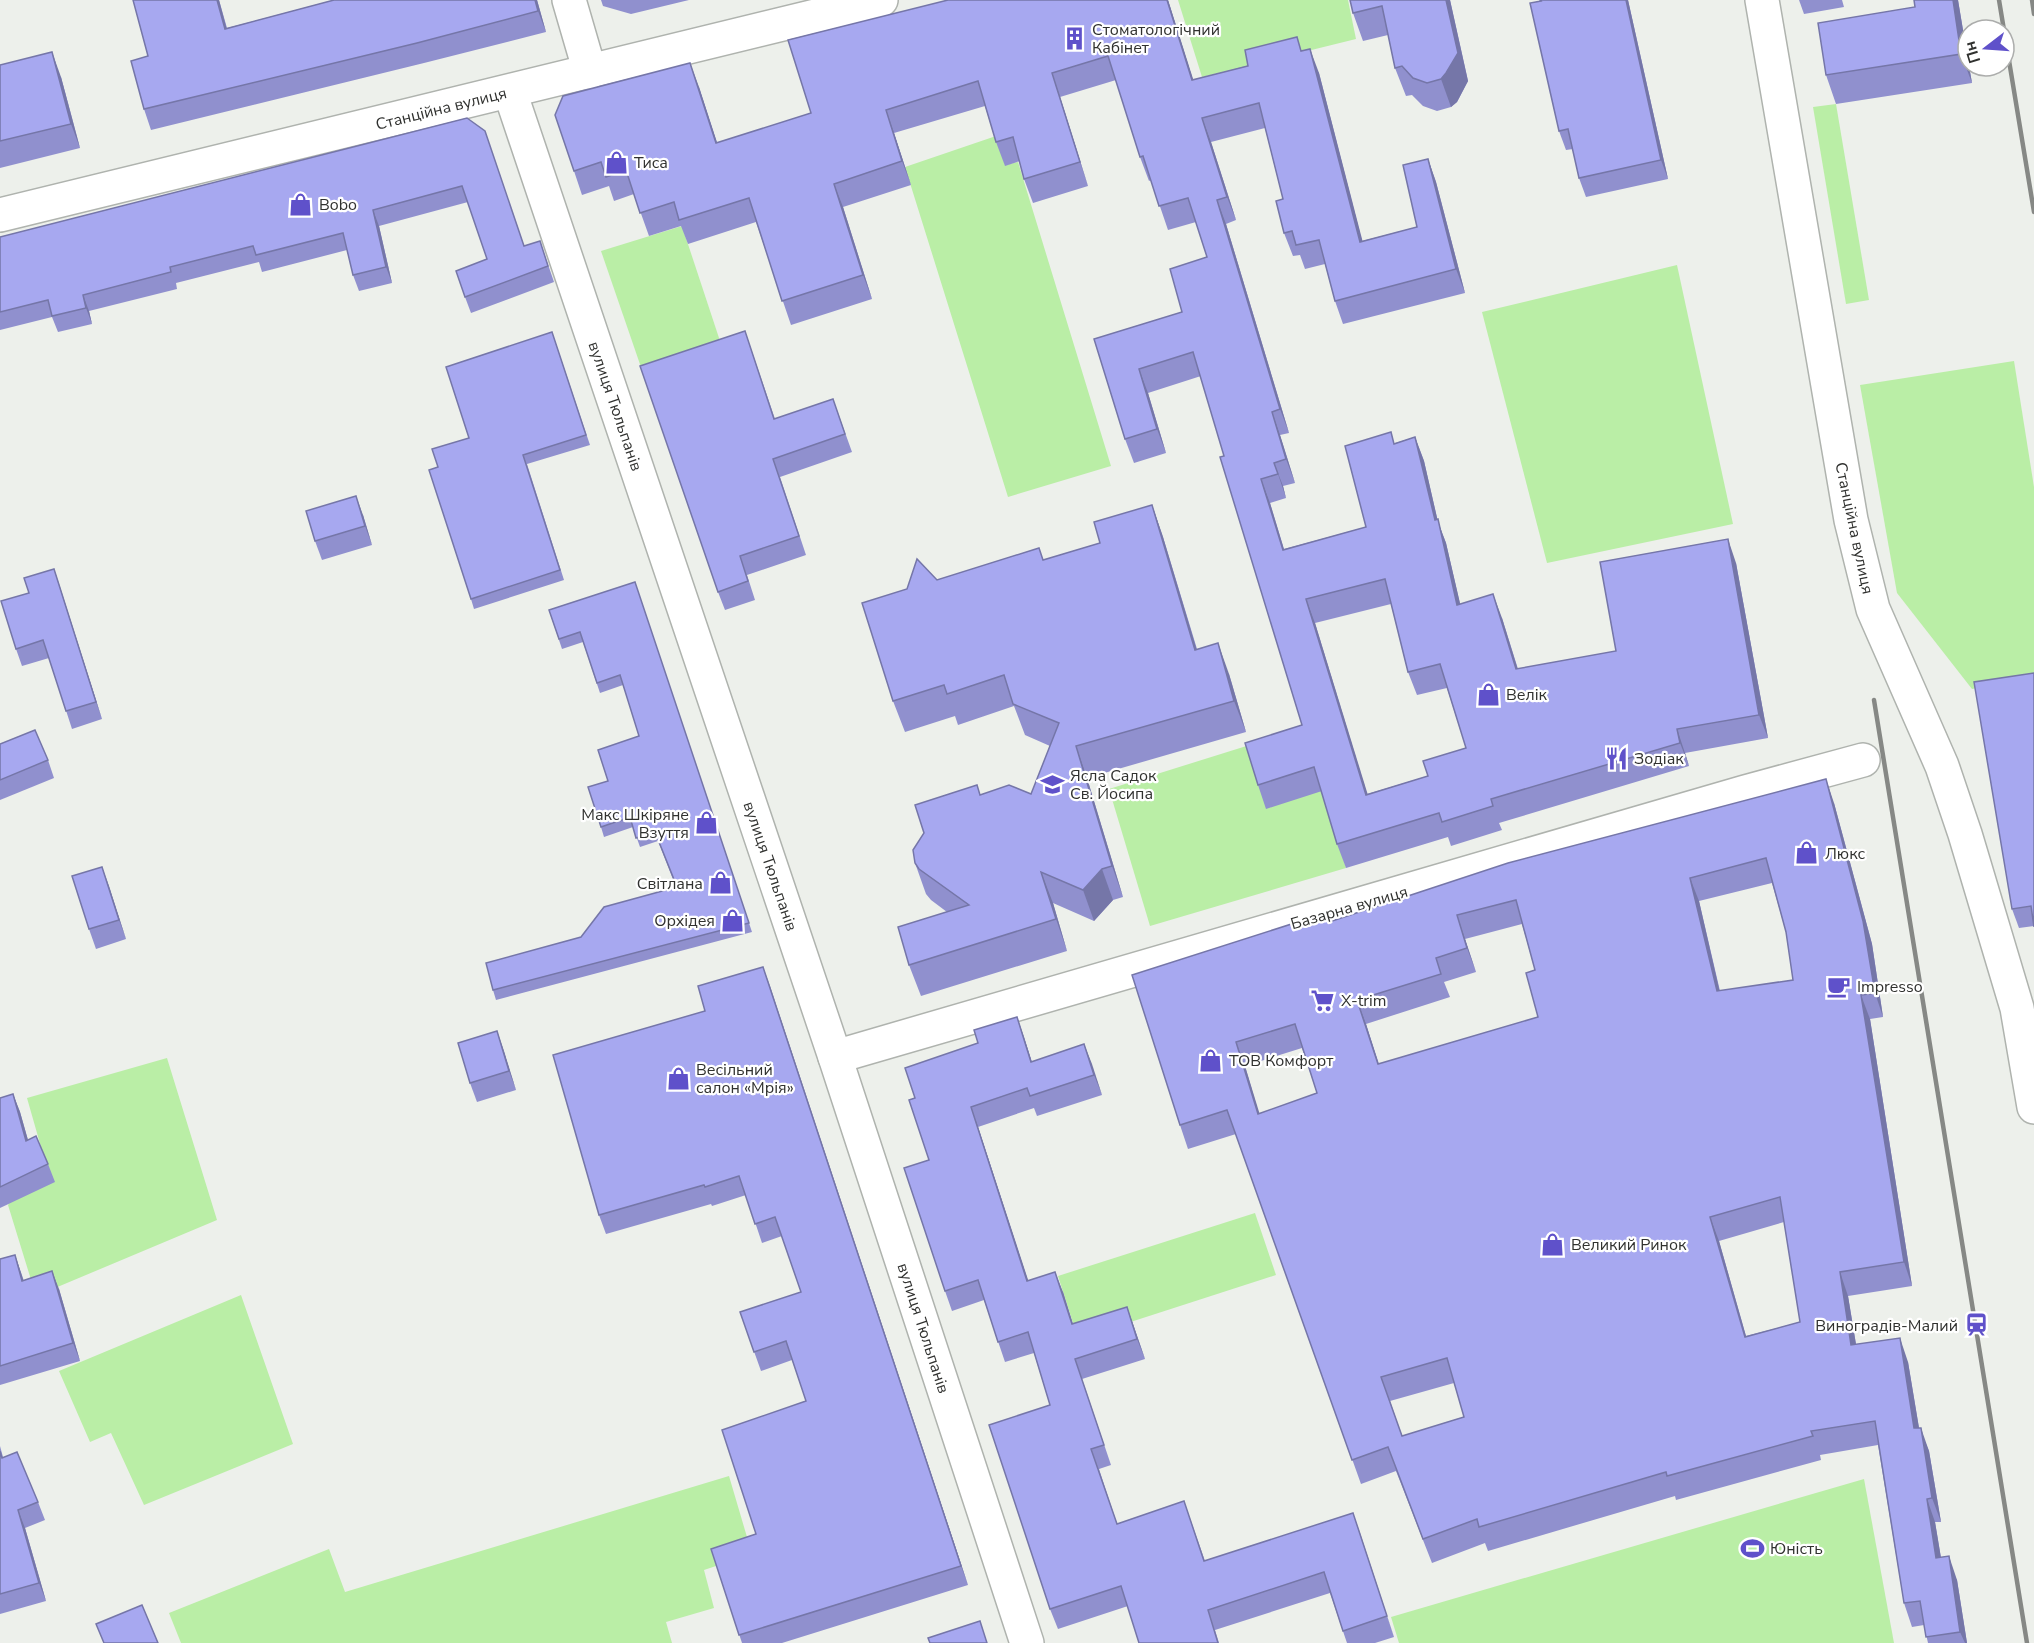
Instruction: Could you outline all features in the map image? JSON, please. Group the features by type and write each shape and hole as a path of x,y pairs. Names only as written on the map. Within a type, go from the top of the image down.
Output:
{"street":[{"path":"569,0 590,72"},
{"name":"Станційна вулиця","path":"0,215 881,0"},
{"name":"Станційна вулиця","path":"1762,0 1861,566 1873,609 1942,766 1965,834 2017,1008 2034,1107"},
{"name":"вулиця Тюльпанів","path":"510,92 835,1057 1027,1643"},
{"name":"Базарна вулиця","path":"835,1057 1745,792 1863,760"}],"green space":[{"path":"1178,0 1348,0 1356,39 1202,77"},
{"path":"1836,104 1869,300 1846,304 1813,107"},
{"path":"996,136 1005,165 1018,162 1111,466 1008,497 905,167"},
{"path":"682,226 722,347 643,373 601,251"},
{"path":"1677,265 1733,524 1547,563 1482,312"},
{"path":"2014,361 2034,487 2034,678 1972,689 1897,593 1860,385"},
{"path":"1304,728 1346,868 1150,926 1109,789"},
{"path":"167,1058 217,1220 36,1296 8,1205 43,1154 27,1098"},
{"path":"1255,1213 1276,1275 1078,1339 1058,1276"},
{"path":"241,1295 293,1444 144,1505 111,1433 90,1442 59,1371"},
{"path":"729,1476 752,1554 704,1570 714,1608 666,1622 672,1643 181,1643 169,1613 329,1549 345,1592"},
{"name":"Юність","path":"1864,1479 1894,1643 1399,1643 1391,1617"}],"building":[{"path":"133,0 217,0 225,29 334,0 535,0 538,11 417,43 144,109 131,61 148,56"},
{"path":"948,0 1167,0 1192,80 1248,66 1245,50 1297,37 1301,51 1310,49 1360,242 1417,227 1403,165 1428,159 1456,269 1335,301 1319,240 1296,245 1292,231 1284,233 1276,201 1283,199 1259,103 1202,118 1227,197 1217,200 1280,409 1272,412 1286,459 1274,463 1278,474 1261,479 1283,550 1366,527 1345,446 1391,432 1394,444 1415,437 1435,520 1438,519 1457,605 1493,594 1516,669 1616,651 1600,562 1728,539 1759,715 1677,729 1680,743 1491,799 1493,806 1442,822 1439,813 1337,844 1314,767 1258,785 1245,743 1302,725 1220,457 1224,456 1193,352 1139,369 1157,429 1125,439 1094,339 1182,312 1170,269 1207,257 1188,198 1159,206 1143,156 1140,157 1108,56 1052,73 1080,162 1024,179 1013,137 996,142 978,81 886,110 902,161 834,184 863,275 782,301 749,198 679,220 674,202 640,213 626,170 606,177 601,162 574,171 555,115 563,96 690,63 716,143 811,113 788,40","holes":["1385,579 1408,672 1440,664 1466,748 1423,761 1428,776 1366,795 1306,599"]},
{"path":"1350,0 1446,0 1458,53 1446,73 1441,79 1427,83 1413,78 1402,66 1395,68 1382,6 1353,13"},
{"path":"1540,0 1626,0 1661,160 1579,178 1568,129 1559,131 1530,3"},
{"path":"1914,0 1953,0 1956,20 1956,55 1826,75 1818,23 1915,7"},
{"path":"52,52 71,124 0,141 0,65"},
{"path":"467,118 485,131 524,246 540,241 548,266 465,297 456,271 487,259 462,186 373,210 386,267 353,275 343,233 256,255 253,246 170,267 171,272 83,295 86,308 52,316 48,300 0,312 0,237"},
{"path":"745,331 774,419 833,399 845,434 773,459 799,536 740,556 748,581 718,592 640,366"},
{"path":"552,332 586,435 523,455 560,570 471,599 429,470 438,467 432,449 469,438 446,367"},
{"path":"356,496 365,526 315,541 306,511"},
{"path":"1152,505 1195,650 1218,643 1234,701 1076,746 1112,866 1102,869 1083,890 1041,872 1056,919 909,965 898,927 969,905 919,869 915,863 913,850 924,833 915,805 977,785 980,795 1009,785 1031,794 1059,723 1013,704 1004,675 947,694 944,685 893,701 862,603 907,589 917,559 937,580 1039,548 1043,560 1100,543 1094,522"},
{"path":"54,569 96,702 66,711 43,640 16,649 1,601 29,593 24,578"},
{"path":"635,582 749,923 493,990 486,963 581,937 604,907 677,887 655,832 636,838 630,817 601,827 588,787 608,781 598,750 639,736 620,675 597,683 580,632 559,639 549,610"},
{"path":"2034,673 2034,927 2031,906 2012,909 1974,682"},
{"path":"35,730 48,760 0,780 0,744"},
{"name":"Великий Ринок","path":"1826,779 1863,921 1875,993 1861,995 1904,1262 1840,1272 1851,1345 1900,1338 1914,1428 1921,1428 1932,1498 1927,1499 1936,1558 1949,1556 1960,1632 1926,1637 1920,1601 1904,1603 1875,1421 1811,1431 1813,1436 1667,1476 1666,1472 1479,1527 1477,1519 1423,1539 1388,1447 1352,1460 1227,1110 1180,1125 1132,975 1329,912 1332,921 1508,863","holes":["1766,858 1786,932 1793,980 1717,991 1690,878","1516,900 1535,970 1526,973 1538,1017 1378,1064 1357,1000 1441,974 1436,958 1467,948 1457,915","1295,1024 1317,1093 1258,1114 1236,1042","1780,1197 1800,1322 1745,1337 1710,1217","1447,1358 1464,1417 1402,1436 1381,1377"]},
{"path":"102,867 119,920 89,929 72,876"},
{"path":"763,967 961,1566 739,1635 711,1549 756,1534 722,1430 806,1401 786,1341 754,1352 740,1312 801,1292 775,1217 755,1224 739,1176 599,1215 553,1055 705,1011 698,986"},
{"path":"1017,1017 1031,1062 1084,1044 1094,1075 1030,1096 1027,1088 971,1107 1027,1281 1055,1272 1072,1324 1127,1307 1137,1339 1075,1359 1104,1445 1091,1449 1117,1524 1184,1501 1204,1561 1353,1513 1387,1616 1343,1631 1324,1572 1208,1610 1218,1643 1139,1643 1121,1586 1050,1609 989,1425 1050,1405 1028,1332 998,1342 978,1280 945,1291 904,1168 929,1160 909,1100 915,1098 905,1068 978,1043 974,1030"},
{"path":"497,1031 509,1071 470,1083 458,1043"},
{"path":"13,1094 26,1141 36,1136 48,1164 0,1187 0,1098"},
{"path":"15,1255 22,1281 52,1271 73,1343 0,1366 0,1259"},
{"path":"0,1451 2,1458 17,1452 38,1502 18,1510 39,1583 0,1594"},
{"path":"142,1605 158,1643 104,1643 96,1624"},
{"path":"980,1621 987,1643 930,1643 928,1638"}],"railway":[{"path":"1999,0 2034,212"},
{"path":"2032,0 2034,14"},
{"path":"1874,700 2027,1643"}],"place":[{"name":"Стоматологічний Кабінет","path":"1074,38"},
{"name":"Тиса","path":"616,162"},
{"name":"Bobo","path":"301,204"},
{"name":"Велік","path":"1488,694"},
{"name":"Зодіак","path":"1616,758"},
{"name":"Ясла Садок Св. Йосипа","path":"1052,784"},
{"name":"Макс Шкіряне Взуття","path":"707,823"},
{"name":"Люкс","path":"1807,853"},
{"name":"Світлана","path":"721,883"},
{"name":"Орхідея","path":"733,920"},
{"name":"Impresso","path":"1839,986"},
{"name":"X-trim","path":"1323,1000"},
{"name":"ТОВ Комфорт","path":"1211,1060"},
{"name":"Весільний салон «Мрія»","path":"678,1078"},
{"name":"Великий Ринок","path":"1553,1244"},
{"name":"Виноградів-Малий","path":"1976,1325"},
{"name":"Юність","path":"1752,1548"}]}
